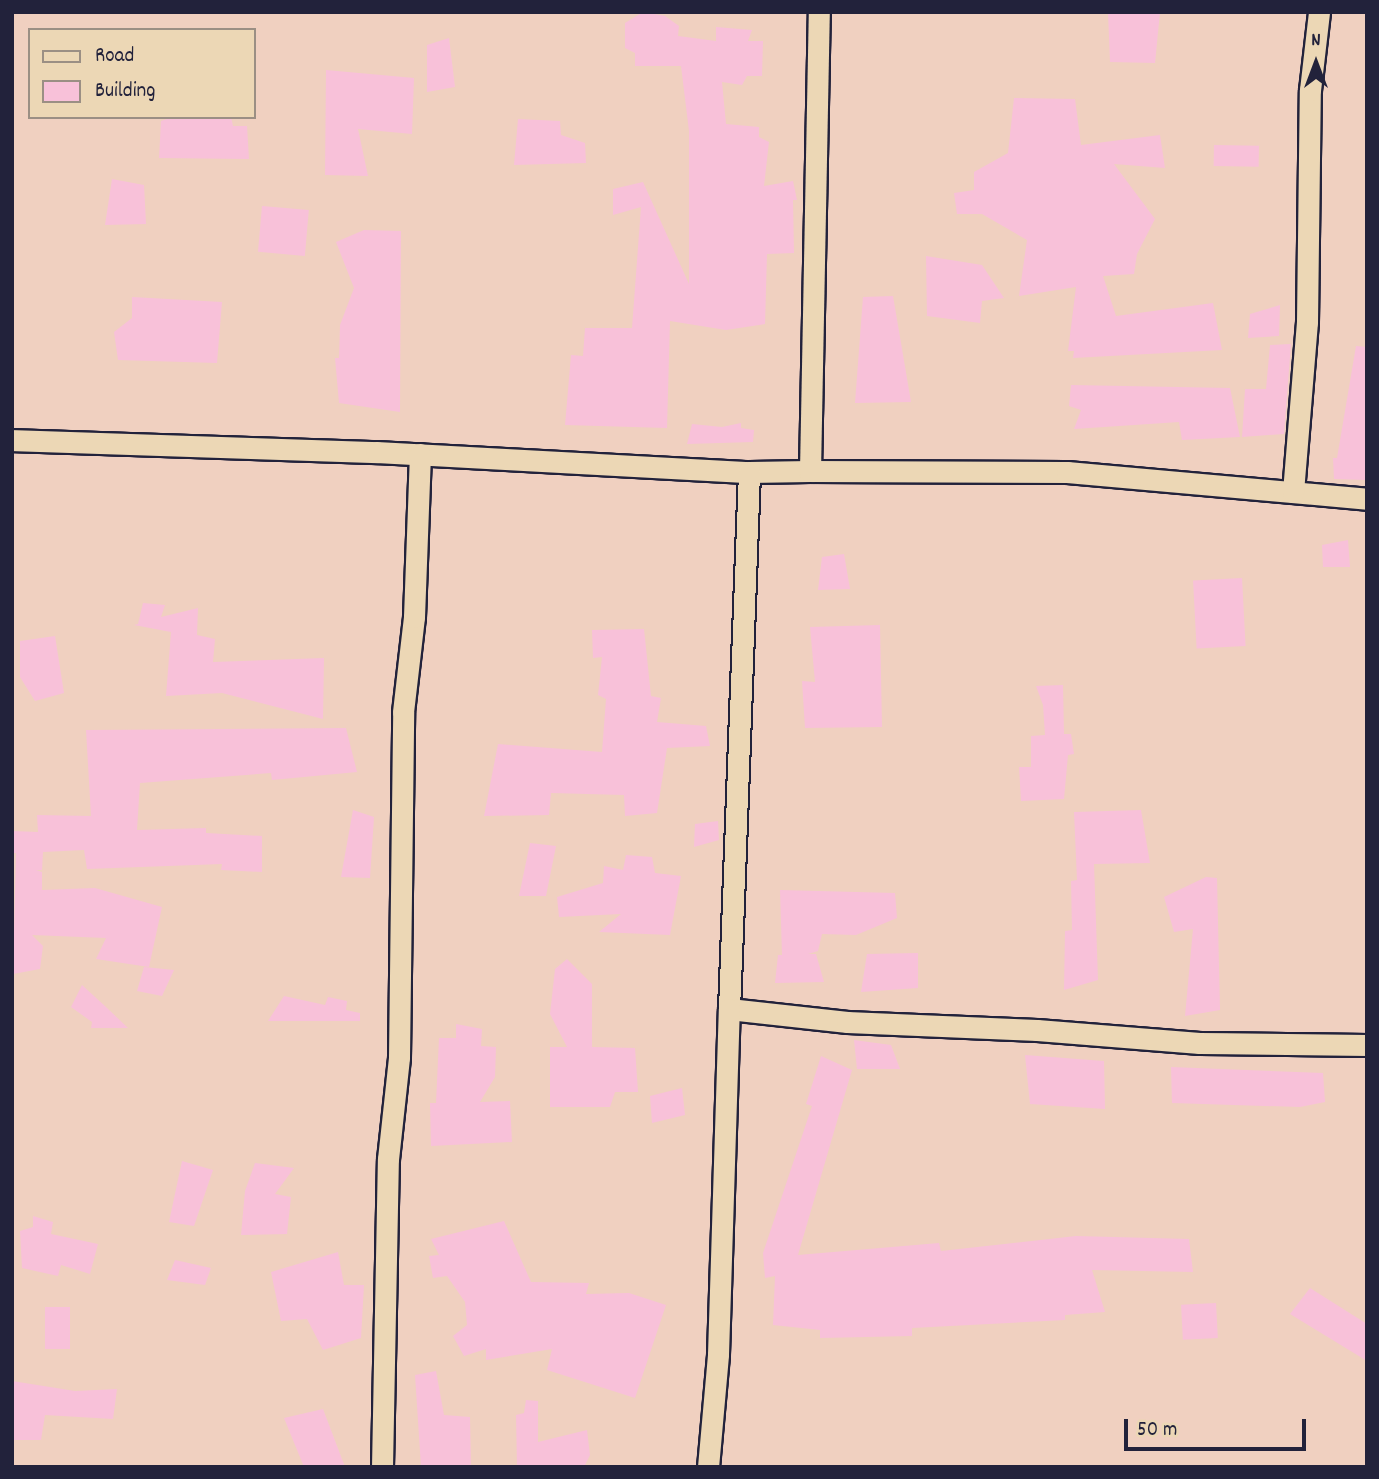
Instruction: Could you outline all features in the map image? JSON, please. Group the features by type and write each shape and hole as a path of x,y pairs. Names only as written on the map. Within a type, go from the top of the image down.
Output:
{"street":[{"path":"810,471 819,12"},
{"path":"1293,492 1307,322 1310,90 1319,12"},
{"path":"12,440 420,454 749,472 1067,472 1367,499"},
{"path":"382,1467 388,1159 399,1057 403,712 414,617 420,454"},
{"path":"708,1467 720,1315 749,472"},
{"path":"729,1009 847,1022 1037,1030 1199,1043 1367,1045"}],"building":[{"path":"643,12 665,16 679,26 678,36 716,41 716,27 752,30 748,41 763,41 762,76 747,76 742,85 722,82 726,124 759,127 759,137 769,142 764,186 793,181 797,200 793,200 794,253 767,254 765,324 726,330 670,321 667,428 565,425 571,355 583,356 585,328 632,328 641,207 613,215 613,189 643,182 689,284 689,131 681,66 635,66 635,53 625,48 625,23"},
{"path":"1108,12 1160,12 1155,63 1110,62"},
{"path":"449,38 455,87 427,92 427,45"},
{"path":"326,70 414,78 412,134 358,129 368,176 325,175"},
{"path":"1014,98 1075,99 1081,145 1160,135 1165,168 1114,164 1155,219 1137,254 1134,274 1103,276 1116,316 1213,303 1222,350 1073,358 1074,351 1068,351 1076,287 1019,296 1027,240 982,214 957,214 954,193 974,190 974,172 1008,153"},
{"path":"231,119 233,126 247,126 249,159 159,158 161,121"},
{"path":"518,119 560,121 561,135 585,143 586,163 514,165"},
{"path":"1214,145 1259,146 1259,167 1214,166"},
{"path":"112,179 144,185 146,224 105,225"},
{"path":"262,206 309,210 305,256 258,252"},
{"path":"364,230 401,231 400,412 339,403 335,358 339,358 340,325 354,288 336,242"},
{"path":"926,256 982,265 1004,298 982,301 980,323 927,316"},
{"path":"893,296 911,402 855,403 863,297"},
{"path":"132,297 222,302 217,363 118,360 114,332 132,318"},
{"path":"1280,305 1279,336 1248,338 1250,314"},
{"path":"1291,344 1284,434 1242,437 1245,389 1266,389 1270,345"},
{"path":"1356,346 1367,347 1367,480 1334,479 1333,458 1337,458"},
{"path":"1071,385 1230,388 1240,437 1182,440 1179,422 1074,429 1081,410 1069,406"},
{"path":"741,423 741,428 754,430 753,442 687,444 692,424 722,427"},
{"path":"1348,540 1350,567 1323,567 1322,545"},
{"path":"844,554 850,589 818,590 822,557"},
{"path":"1242,578 1246,646 1197,648 1193,581"},
{"path":"143,603 165,605 161,617 198,608 197,635 215,639 213,662 324,658 323,719 222,693 166,696 171,632 134,625 138,624"},
{"path":"880,625 882,727 805,728 802,681 815,682 810,627"},
{"path":"644,629 651,696 661,698 657,722 706,726 710,746 667,748 657,813 625,816 624,795 551,793 549,815 484,816 498,744 602,752 606,699 598,695 602,657 593,658 592,630"},
{"path":"55,636 64,693 35,701 20,677 20,641"},
{"path":"1063,685 1064,734 1071,734 1074,754 1068,755 1064,799 1021,801 1019,767 1031,767 1031,736 1045,735 1043,705 1036,686"},
{"path":"346,728 357,772 272,780 271,773 140,783 137,830 206,828 206,833 262,836 262,872 221,870 222,864 87,869 84,850 43,852 42,870 36,870 42,872 42,890 95,888 162,907 149,967 96,959 106,938 32,935 43,946 40,969 13,974 16,853 12,853 12,831 38,832 37,815 91,816 86,730"},
{"path":"353,810 374,817 370,878 341,877"},
{"path":"1141,810 1150,863 1094,864 1098,980 1064,990 1065,931 1072,930 1071,881 1077,880 1074,812"},
{"path":"718,821 719,840 694,847 695,824"},
{"path":"530,843 556,846 546,896 519,896"},
{"path":"626,855 652,857 655,873 681,876 670,935 599,932 621,914 559,917 557,897 603,883 604,866 623,870"},
{"path":"1206,877 1217,878 1220,1010 1185,1016 1193,929 1174,932 1164,897"},
{"path":"780,890 895,893 897,918 856,935 822,934 818,951 808,954 816,954 824,982 775,983 778,955 782,955"},
{"path":"918,953 918,988 861,992 867,954"},
{"path":"567,959 592,984 592,1047 635,1048 638,1092 615,1092 610,1107 550,1107 550,1047 567,1047 550,1014 555,969"},
{"path":"144,967 174,970 162,996 137,991"},
{"path":"82,985 128,1028 91,1028 92,1022 71,1007"},
{"path":"284,996 325,1005 328,997 347,1001 346,1010 360,1013 360,1021 268,1021"},
{"path":"456,1024 482,1029 481,1046 496,1047 495,1077 480,1102 510,1101 512,1142 431,1146 430,1103 436,1103 439,1038 456,1038"},
{"path":"854,1040 891,1045 900,1069 857,1069"},
{"path":"1025,1055 1104,1061 1105,1109 1030,1104"},
{"path":"821,1056 852,1070 798,1255 939,1243 941,1251 1076,1236 1189,1239 1193,1272 1092,1270 1105,1312 1065,1315 1065,1320 912,1328 912,1336 820,1338 820,1330 773,1325 775,1276 765,1278 763,1253 812,1106 806,1104"},
{"path":"1171,1067 1323,1073 1325,1102 1300,1107 1172,1103"},
{"path":"682,1088 685,1115 652,1123 650,1096"},
{"path":"182,1161 213,1170 194,1226 169,1222"},
{"path":"255,1163 294,1168 275,1194 291,1197 287,1234 241,1235 245,1191"},
{"path":"33,1216 53,1222 51,1234 98,1244 90,1274 61,1265 58,1276 22,1268 20,1231 33,1227"},
{"path":"504,1221 531,1282 589,1283 586,1294 629,1293 666,1305 635,1398 547,1370 552,1349 486,1360 486,1349 464,1356 453,1336 467,1325 465,1302 447,1276 433,1278 429,1256 439,1255 431,1239"},
{"path":"338,1252 344,1285 364,1285 361,1338 323,1350 307,1319 281,1321 271,1272"},
{"path":"175,1260 211,1268 205,1285 167,1280"},
{"path":"1310,1288 1367,1324 1367,1361 1290,1314"},
{"path":"1216,1303 1218,1338 1183,1340 1181,1305"},
{"path":"45,1307 70,1307 70,1349 45,1349"},
{"path":"436,1371 444,1415 470,1417 471,1467 421,1467 415,1375"},
{"path":"12,1381 75,1391 117,1389 113,1419 45,1415 41,1440 12,1440"},
{"path":"526,1400 538,1401 538,1442 587,1430 590,1455 584,1467 517,1467 516,1415 524,1413"},
{"path":"323,1409 345,1467 304,1467 284,1418"}]}
